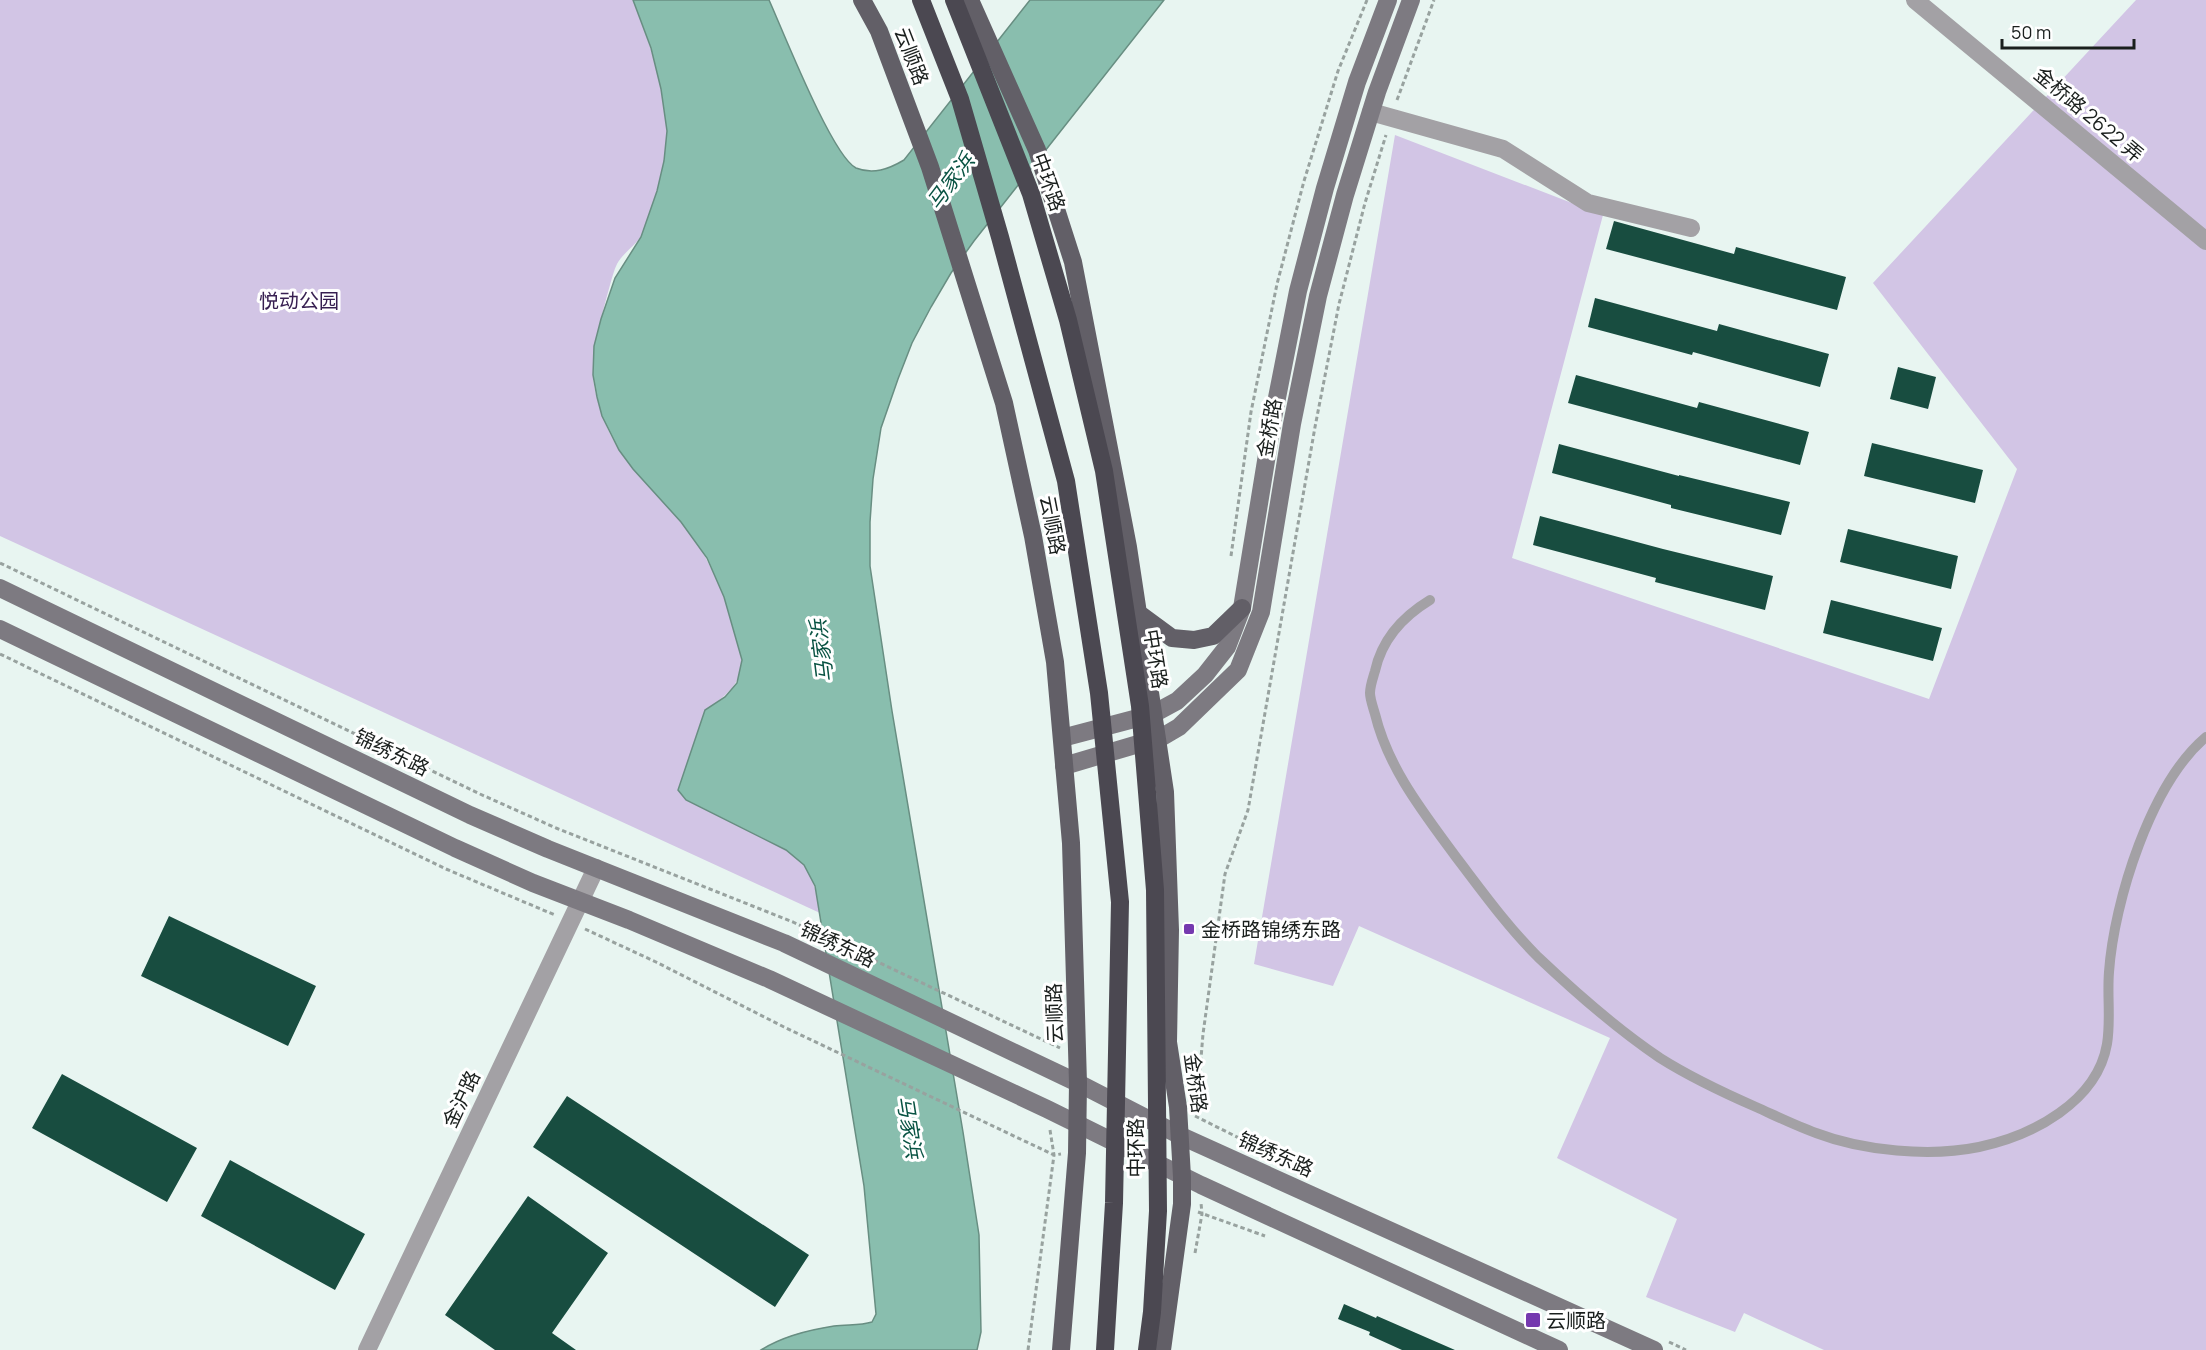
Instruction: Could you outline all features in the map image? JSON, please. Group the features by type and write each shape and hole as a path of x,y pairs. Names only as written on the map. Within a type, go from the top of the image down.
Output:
{"highway":[{"name":"中环路","path":"921,0 960,99 1063,470 1099,693 1120,902 1114,1203 1105,1350"},
{"name":"中环路","path":"954,0 1031,194 1068,320 1104,471 1140,706 1155,890 1158,1211 1152,1312 1147,1350"}],"main road":[{"name":"云顺路","path":"862,0 879,31 930,167 1004,403 1033,536 1054,662 1071,843 1078,1083"},
{"path":"970,0 1037,150 1073,262 1128,547 1157,740"},
{"name":"金桥路","path":"1062,738 1153,714 1178,700 1205,675 1227,647 1242,609 1273,418 1298,291 1325,188 1357,82 1388,0"},
{"name":"金桥路","path":"1064,766 1157,740 1179,727 1238,670 1262,612 1292,424 1318,296 1345,195 1371,112 1411,0"},
{"name":"锦绣东路","path":"0,588 470,815 784,943 994,1042 1199,1145 1659,1345"},
{"path":"1138,613 1172,638 1194,640 1213,636 1242,609"},
{"path":"0,629 455,848 534,883 769,979 1047,1109 1182,1177 1559,1350"},
{"name":"金桥路","path":"1157,740 1165,792 1170,930 1168,1042 1178,1107 1182,1177 1182,1204 1162,1350"},
{"path":"1061,1350 1077,1153 1078,1083"}],"street":[{"name":"金桥路 2622 弄","path":"1915,0 2206,241"},
{"path":"1371,112 1503,149 1588,203 1691,228"},
{"name":"金沪路","path":"367,1350 596,868"}],"lane":[{"path":"1430,600 1411,611 1393,631 1378,654 1370,694 1380,734 1410,795 1491,904 1537,956 1608,1019 1662,1059 1728,1095 1819,1134 1869,1148 1932,1152 1979,1147 2022,1133 2059,1114 2078,1098 2094,1077 2106,1048 2109,1022 2109,972 2127,879 2160,798 2191,749 2206,737"}],"path":[{"path":"1199,1145 1196,1117 1203,1034 1225,874 1248,810 1315,427 1339,304 1365,203 1391,118 1434,0"},
{"path":"0,563 480,795 556,828 793,922 1078,1057"},
{"path":"0,654 446,869 570,921 784,1027 1054,1155 1077,1153"},
{"path":"1037,1036 1041,1065"},
{"path":"1178,1107 1291,1164"},
{"path":"1029,1350 1054,1155 1047,1109"},
{"path":"1195,1254 1202,1214 1201,1185"},
{"path":"1182,1204 1202,1214 1267,1236"},
{"path":"1659,1345 1686,1350"}],"green space":[{"name":"悦动公园","path":"0,0 633,0 660,82 666,115 667,142 659,185 646,226 638,240 616,266 612,277 597,340 593,374 595,389 608,430 616,445 636,472 691,533 706,557 733,623 740,652 740,674 736,683 719,701 705,710 686,800 767,838 795,856 810,876 820,913 0,536"},
{"path":"2136,0 2206,0 2206,1350 1824,1350 1744,1313 1735,1332 1646,1297 1677,1219 1557,1158 1610,1038 1359,926 1333,986 1254,964 1395,135 1603,215 1512,558 1929,699 2017,469 1873,283"}],"water":[{"name":"马家浜","path":"633,0 769,0 834,141 846,159 856,168 875,171 904,160 1030,0 1164,0 951,273 912,343 898,379 881,428 873,479 870,566 979,1235 981,1332 977,1350 761,1350 787,1337 805,1332 872,1322 876,1314 864,1186 815,886 804,865 786,850 686,800 678,790 705,710 725,697 737,683 742,660 724,597 707,558 681,522 619,450 602,416 597,397 593,375 594,346 601,319 615,278 641,237 657,191 664,161 667,131 661,89 651,48"}],"building":[{"path":"1614,221 1734,254 1736,247 1846,277 1837,310 1606,249"},
{"path":"1595,298 1717,331 1719,324 1829,354 1820,387 1693,352 1692,355 1588,327"},
{"path":"1898,367 1936,377 1928,409 1890,399"},
{"path":"1576,375 1697,408 1699,402 1809,432 1800,465 1568,403"},
{"path":"1872,443 1983,470 1975,503 1864,476"},
{"path":"1559,444 1679,476 1790,502 1781,535 1671,508 1671,505 1552,473"},
{"path":"1540,516 1773,576 1765,610 1655,582 1656,578 1533,545"},
{"path":"1848,529 1958,556 1951,589 1840,562"},
{"path":"1831,600 1942,628 1933,661 1823,633"},
{"path":"169,916 316,986 288,1046 141,976"},
{"path":"62,1074 197,1148 167,1202 32,1128"},
{"path":"567,1096 809,1255 775,1307 533,1147"},
{"path":"230,1160 365,1234 335,1290 201,1216"},
{"path":"528,1196 608,1253 552,1333 576,1350 495,1350 445,1315"},
{"path":"1344,1304 1455,1350 1402,1350 1369,1335 1370,1332 1338,1319"}],"place":[{"name":"金桥路锦绣东路","path":"1189,929"},
{"name":"云顺路","path":"1533,1320"}]}
